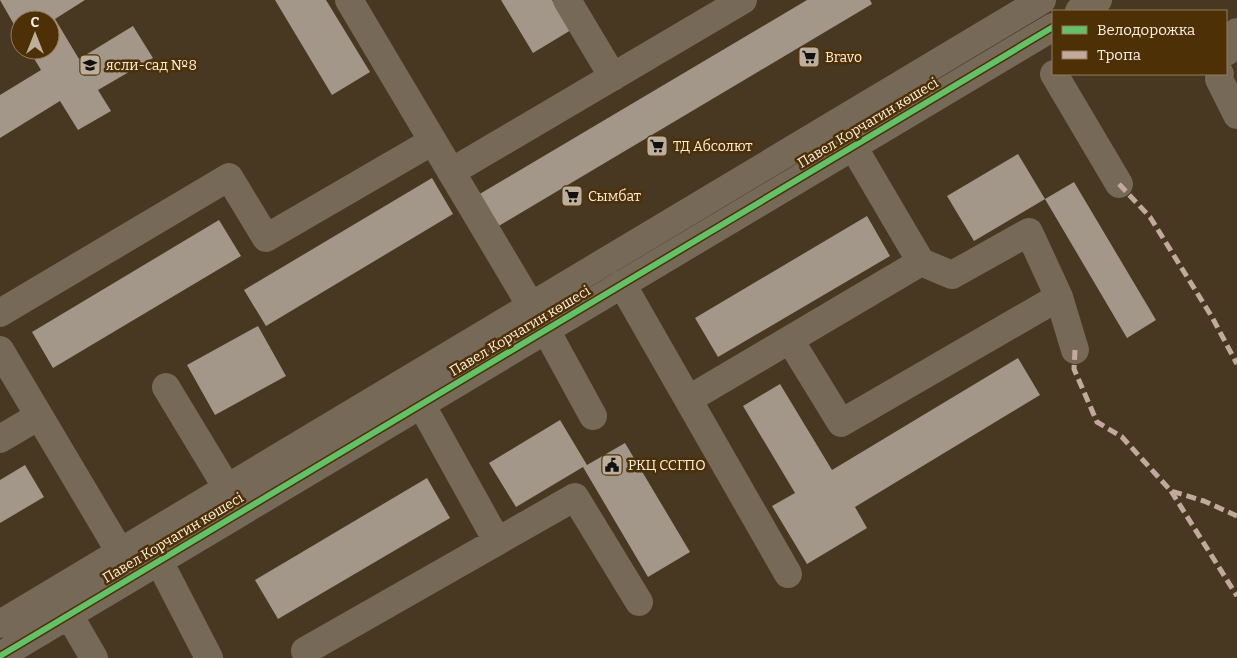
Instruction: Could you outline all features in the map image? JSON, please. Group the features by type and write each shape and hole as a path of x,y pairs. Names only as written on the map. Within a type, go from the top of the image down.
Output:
{"street":[{"path":"349,0 531,306"},
{"path":"567,0 613,77"},
{"path":"451,172 743,0"},
{"path":"1081,10 1098,0"},
{"name":"Павел Корчагин көшесі","path":"0,624 838,122 1029,3"},
{"path":"1045,32 1052,64"},
{"name":"Павел Корчагин көшесі","path":"0,656 1045,32"},
{"path":"1227,48 1237,32"},
{"path":"1055,75 1119,184"},
{"path":"1220,75 1219,79 1237,116"},
{"path":"838,122 854,146 921,262 952,276 1029,232 1059,296 1075,350"},
{"path":"0,313 229,177 266,238 433,141"},
{"path":"689,399 921,262"},
{"path":"622,284 788,574"},
{"path":"790,340 841,423 1059,296"},
{"path":"546,330 593,416"},
{"path":"0,350 120,552"},
{"path":"166,387 227,488"},
{"path":"384,394 410,411 497,541"},
{"path":"0,440 39,416"},
{"path":"305,651 575,497 639,602"},
{"path":"159,561 210,658"},
{"path":"69,615 94,658"}],"building":[{"name":"ясли-сад №8","path":"0,0 85,0 60,16 60,10 10,10 10,18"},
{"path":"275,0 326,0 370,72 332,95"},
{"path":"501,0 552,0 571,30 533,53"},
{"path":"807,0 870,0 872,4 497,227 478,195"},
{"name":"ясли-сад №8","path":"133,26 153,58 98,90 111,111 78,130 60,101 0,138 0,95 41,70 35,60 60,60 60,27 79,59"},
{"path":"1018,154 1045,199 974,241 947,196"},
{"path":"432,178 453,214 266,326 244,290"},
{"path":"1074,182 1156,320 1127,338 1045,199"},
{"path":"867,216 890,256 718,357 695,318"},
{"path":"219,220 241,256 53,368 32,332"},
{"path":"258,326 286,376 215,415 187,365"},
{"path":"1018,358 1040,395 855,507 867,528 807,564 772,506 795,493 743,406 780,384 832,470"},
{"path":"560,420 587,465 625,443 690,552 648,577 583,467 516,507 489,463"},
{"path":"25,465 44,497 0,523 0,480"},
{"path":"427,478 450,518 278,619 255,580"}],"marked path":[{"path":"1119,184 1150,217 1212,317 1237,364"},
{"path":"1075,350 1074,369 1097,422 1122,437 1171,491 1204,501 1237,516"},
{"path":"1171,491 1237,596"}],"cycle path":[{"path":"0,656 1052,28"}],"place":[{"name":"Bravo","path":"809,57"},
{"name":"ясли-сад №8","path":"90,65"},
{"name":"ТД Абсолют","path":"657,146"},
{"name":"Сымбат","path":"572,196"},
{"name":"РКЦ ССГПО","path":"612,465"}]}
